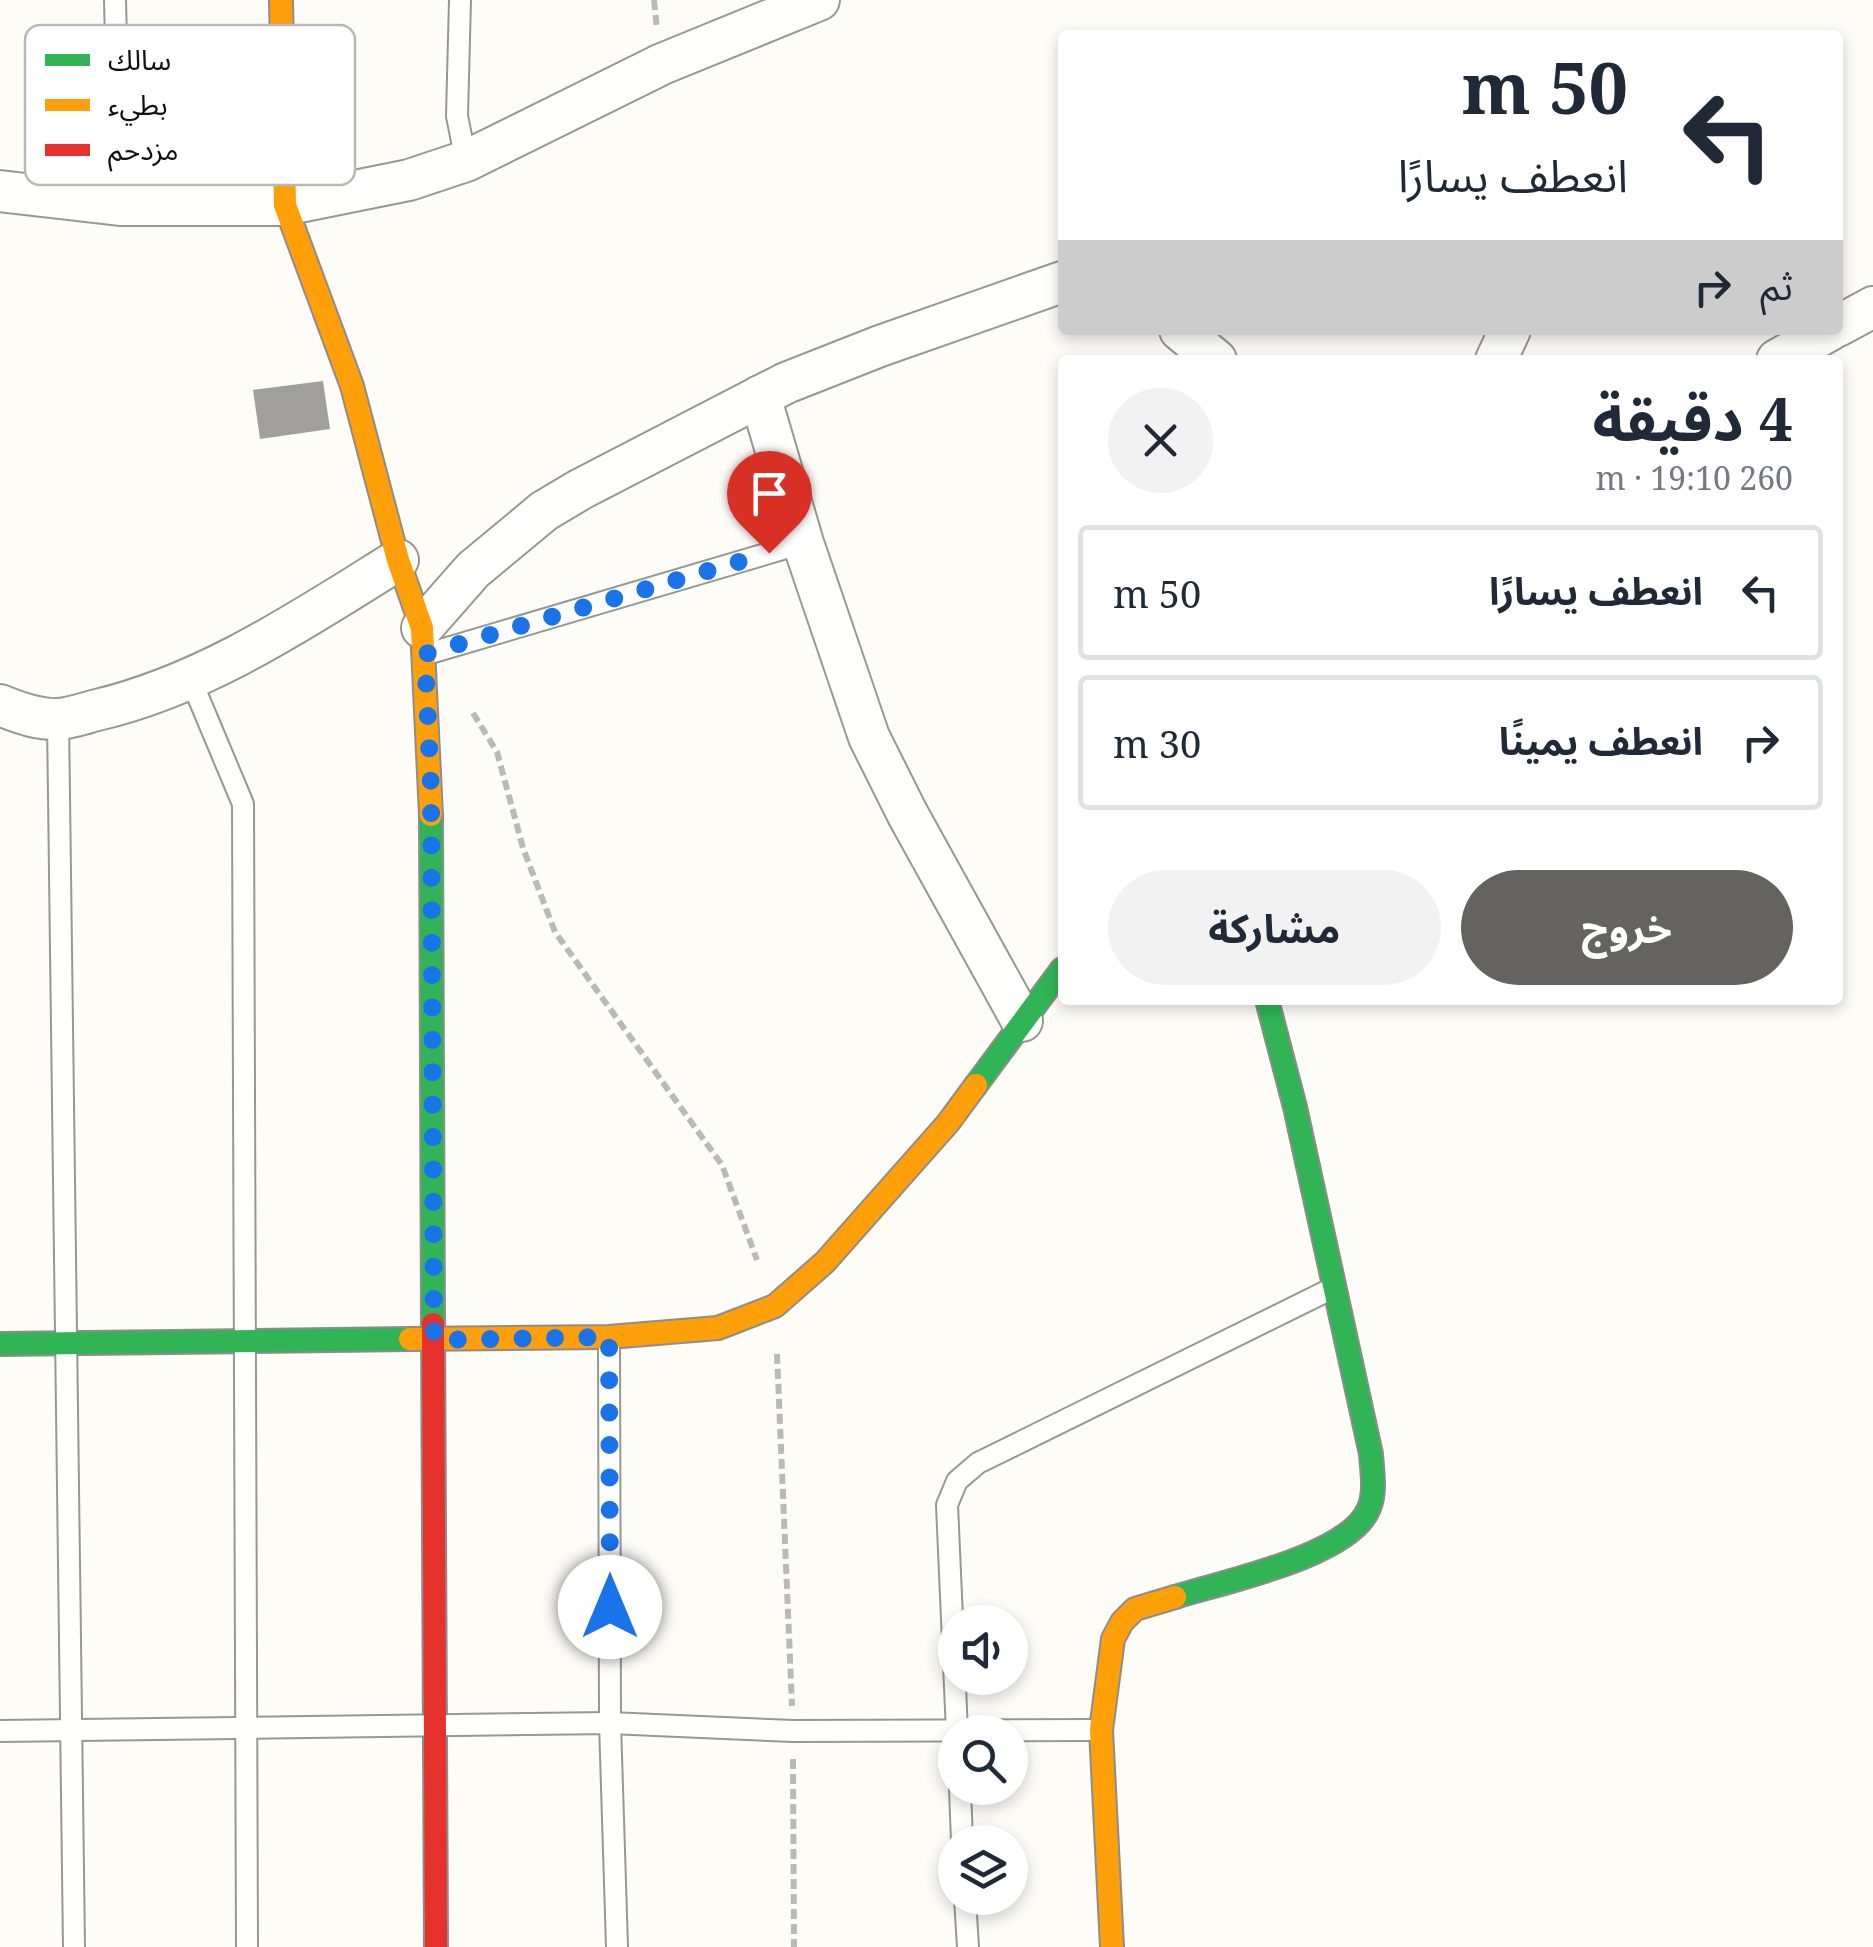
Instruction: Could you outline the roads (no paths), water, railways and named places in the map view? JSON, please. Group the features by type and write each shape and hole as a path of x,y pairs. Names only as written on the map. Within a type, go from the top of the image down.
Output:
{"street":[{"path":"281,0 281,25"},
{"path":"0,190 120,204 285,205 409,180 466,161 662,64 819,0"},
{"path":"285,185 285,205 352,386 423,641 432,809 436,1947"},
{"path":"423,641 473,570 544,511 760,396 880,346 1058,283"},
{"path":"1843,323 1873,307"},
{"path":"1186,335 1210,355"},
{"path":"1785,355 1821,335"},
{"path":"760,396 869,737 1022,1021"},
{"path":"0,706 25,715 58,719 140,700 191,680 295,624 398,560"},
{"path":"0,1344 609,1337 718,1328 774,1306 825,1262 948,1123 1058,974"},
{"path":"1112,1947 1101,1730 1114,1640 1122,1622 1135,1610 1328,1549 1354,1533 1371,1511 1371,1454 1295,1107 1267,1005"}],"lane":[{"path":"114,0 115,25"},
{"path":"460,0 457,116 466,161"},
{"path":"119,185 120,204"},
{"path":"423,641 804,542"},
{"path":"191,680 244,804 247,1947"},
{"path":"58,719 74,1947"},
{"path":"956,1715 947,1505 957,1481 978,1463 1335,1287"},
{"path":"609,1337 610,1723 617,1947"},
{"path":"0,1730 610,1723 793,1730 938,1730"},
{"path":"1028,1730 1101,1730"},
{"path":"966,1915 968,1947"}]}
